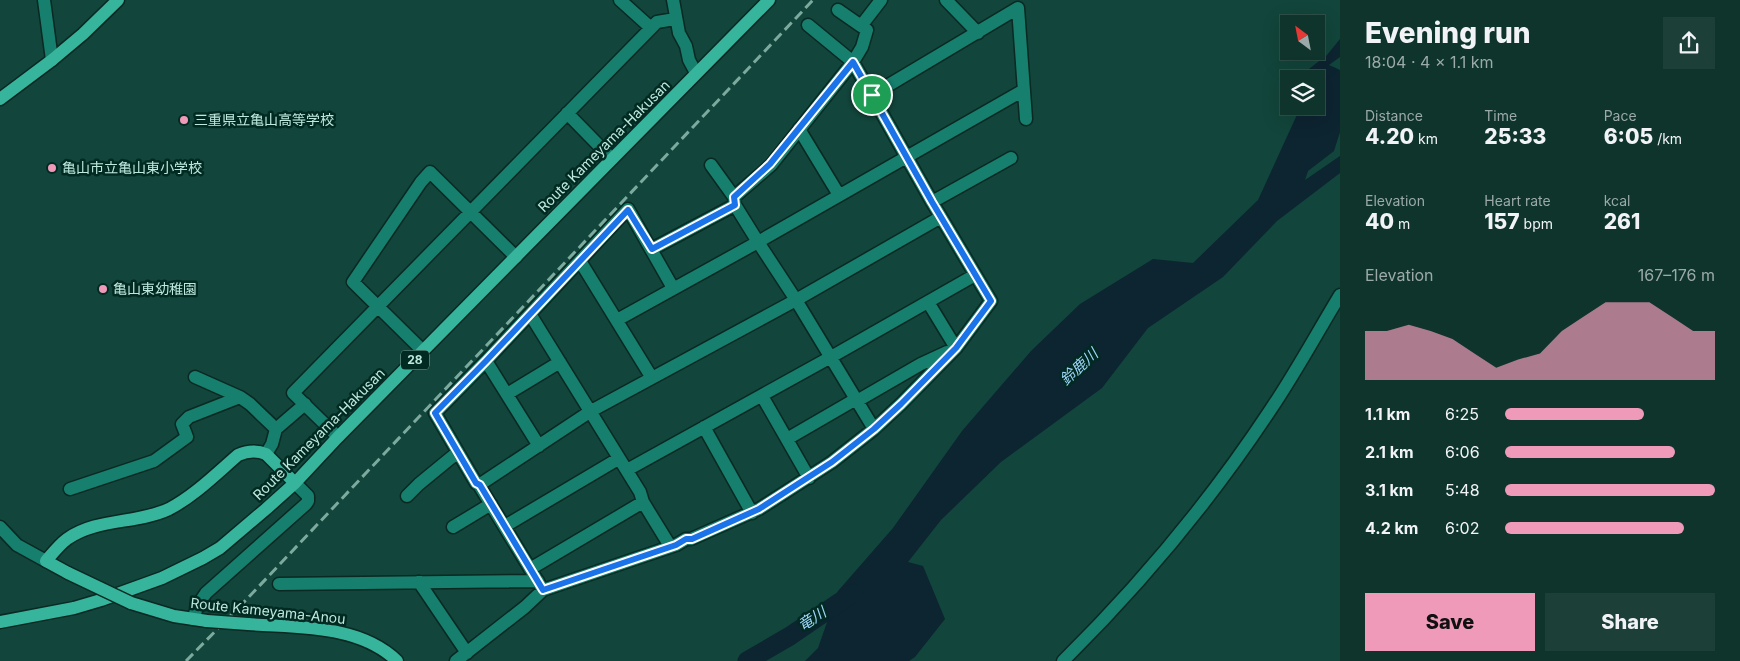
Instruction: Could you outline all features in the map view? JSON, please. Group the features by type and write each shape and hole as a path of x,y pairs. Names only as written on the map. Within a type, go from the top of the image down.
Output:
{"main road":[{"path":"0,99 83,34 118,0"},
{"name":"Route Kameyama-Hakusan","path":"0,622 38,616 92,603 162,578 220,548 295,483 338,437 769,0"},
{"path":"46,562 67,539 79,533 107,524 150,516 167,510 181,502 238,455 253,452 266,454 295,483"},
{"name":"Route Kameyama-Anou","path":"46,562 132,603 174,616 207,621 337,632 371,643 386,651 397,661"}],"street":[{"path":"44,0 52,60"},
{"path":"620,0 651,28"},
{"path":"673,0 679,33 696,73"},
{"path":"861,26 881,0"},
{"path":"946,0 978,33"},
{"path":"872,95 1018,8 1026,119"},
{"path":"652,249 734,201 770,164 800,129 853,62 862,47 867,30 838,10"},
{"path":"338,437 293,392 657,22 675,19"},
{"path":"278,584 418,582 540,585 670,546 686,539 692,539 752,513 832,462 874,429 956,348 991,301 932,202 853,62 808,25"},
{"path":"617,320 1024,90"},
{"path":"567,114 612,160"},
{"path":"800,129 839,195"},
{"path":"932,202 1011,158"},
{"path":"711,165 874,429"},
{"path":"423,351 353,282 421,182 430,172 516,257"},
{"path":"540,585 435,413 628,210 673,288"},
{"path":"480,485 591,411 796,300 941,217"},
{"path":"580,261 652,378"},
{"path":"627,470 975,275"},
{"path":"1063,661 1103,621 1150,569 1208,498 1272,408 1340,295"},
{"path":"928,302 956,348"},
{"path":"530,314 591,411 618,459 627,470 640,492 643,502 670,546"},
{"path":"787,438 921,364 956,348"},
{"path":"486,361 539,446"},
{"path":"507,394 560,362"},
{"path":"195,377 240,397 250,404 276,430"},
{"path":"762,396 809,478"},
{"path":"70,489 154,461 187,438 182,424 189,417 240,397"},
{"path":"266,454 272,444 276,430 305,404"},
{"path":"704,427 752,513"},
{"path":"407,496 458,452"},
{"path":"505,526 618,459"},
{"path":"193,619 198,605 206,593 306,504 308,496 295,483"},
{"path":"530,569 643,502"},
{"path":"453,527 491,504"},
{"path":"0,527 17,545 46,562"},
{"path":"418,582 467,653"},
{"path":"456,661 525,607 540,585"}],"water":[{"name":"鈴鹿川","path":"1340,39 1340,57 1329,65 1340,70 1340,132 1334,151 1308,171 1305,180 1340,156 1340,173 1277,221 1223,277 1148,328 1102,388 1001,462 941,520 908,562 923,566 945,619 915,657 909,661 805,661 818,648 838,591 893,528 962,431 1031,351 1080,304 1153,259 1193,263 1258,200 1297,115 1325,115 1325,70 1308,70 1321,60 1325,60"}],"waterway":[{"name":"竜川","path":"747,661 790,636 853,593"}],"railway":[{"path":"186,661 246,600 813,0"}],"place":[{"name":"三重県立亀山高等学校","path":"184,120"},
{"name":"亀山市立亀山東小学校","path":"52,168"},
{"name":"亀山東幼稚園","path":"103,289"}],"route":[{"path":"853,62 872,95 932,202 991,301 956,348 901,404 874,429 809,478 752,513 692,539 686,539 676,545 543,590 435,413 535,310 628,210 652,249 735,205 734,197 770,164 853,62"}]}
